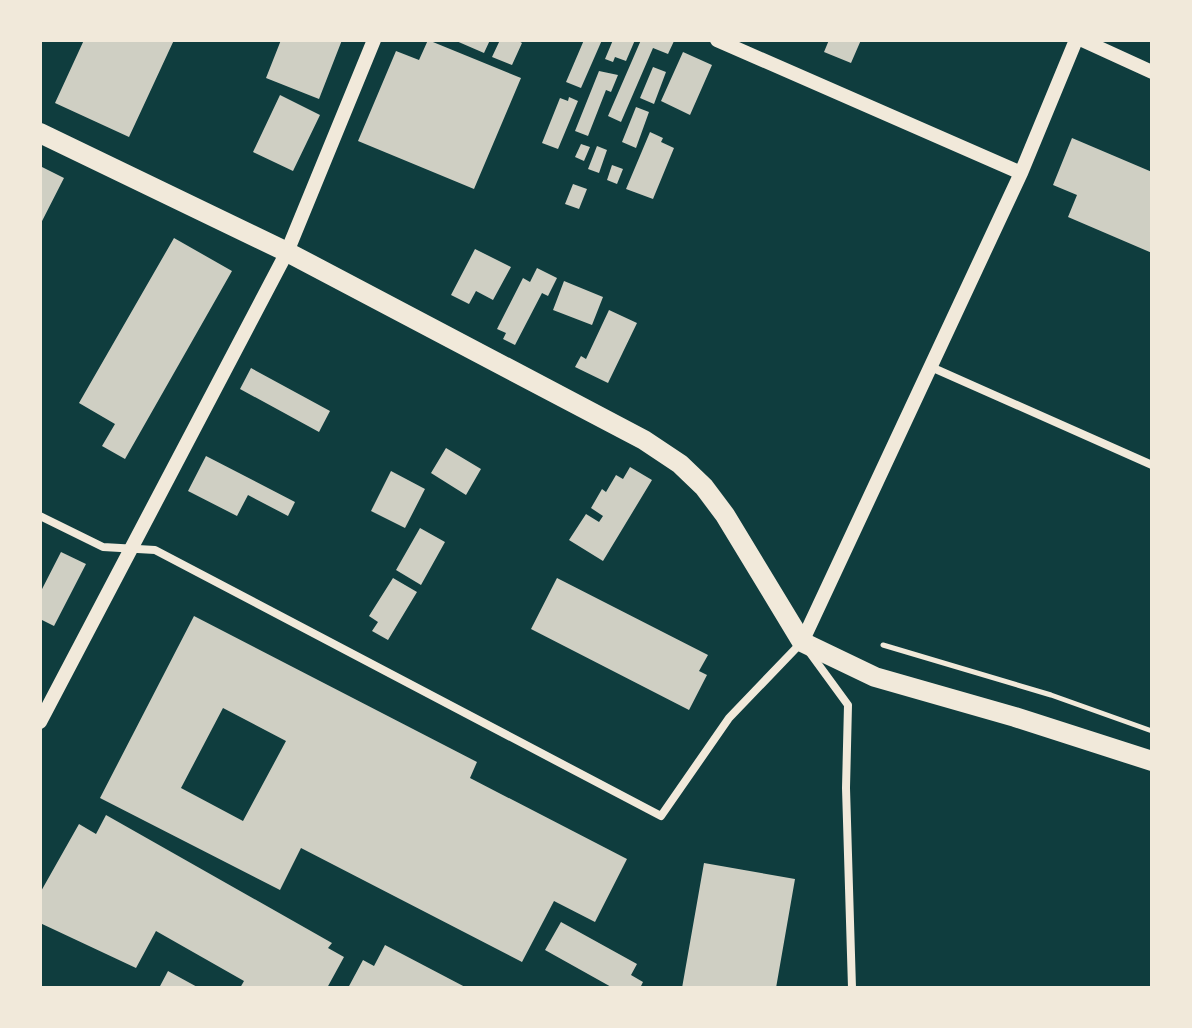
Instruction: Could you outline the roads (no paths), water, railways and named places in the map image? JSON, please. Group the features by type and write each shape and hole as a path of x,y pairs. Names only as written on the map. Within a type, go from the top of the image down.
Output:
{"main road":[{"path":"40,133 287,252 644,440 680,464 704,487 725,515 802,642 875,677 1152,761"}],"street":[{"path":"40,722 287,252 374,40"},
{"path":"717,40 1021,173"},
{"path":"40,516 103,547 155,550 661,816 729,718 802,642 1021,173 1079,40 1152,72"},
{"path":"931,367 1152,465"},
{"path":"802,642 848,705 846,788 852,988"}]}
